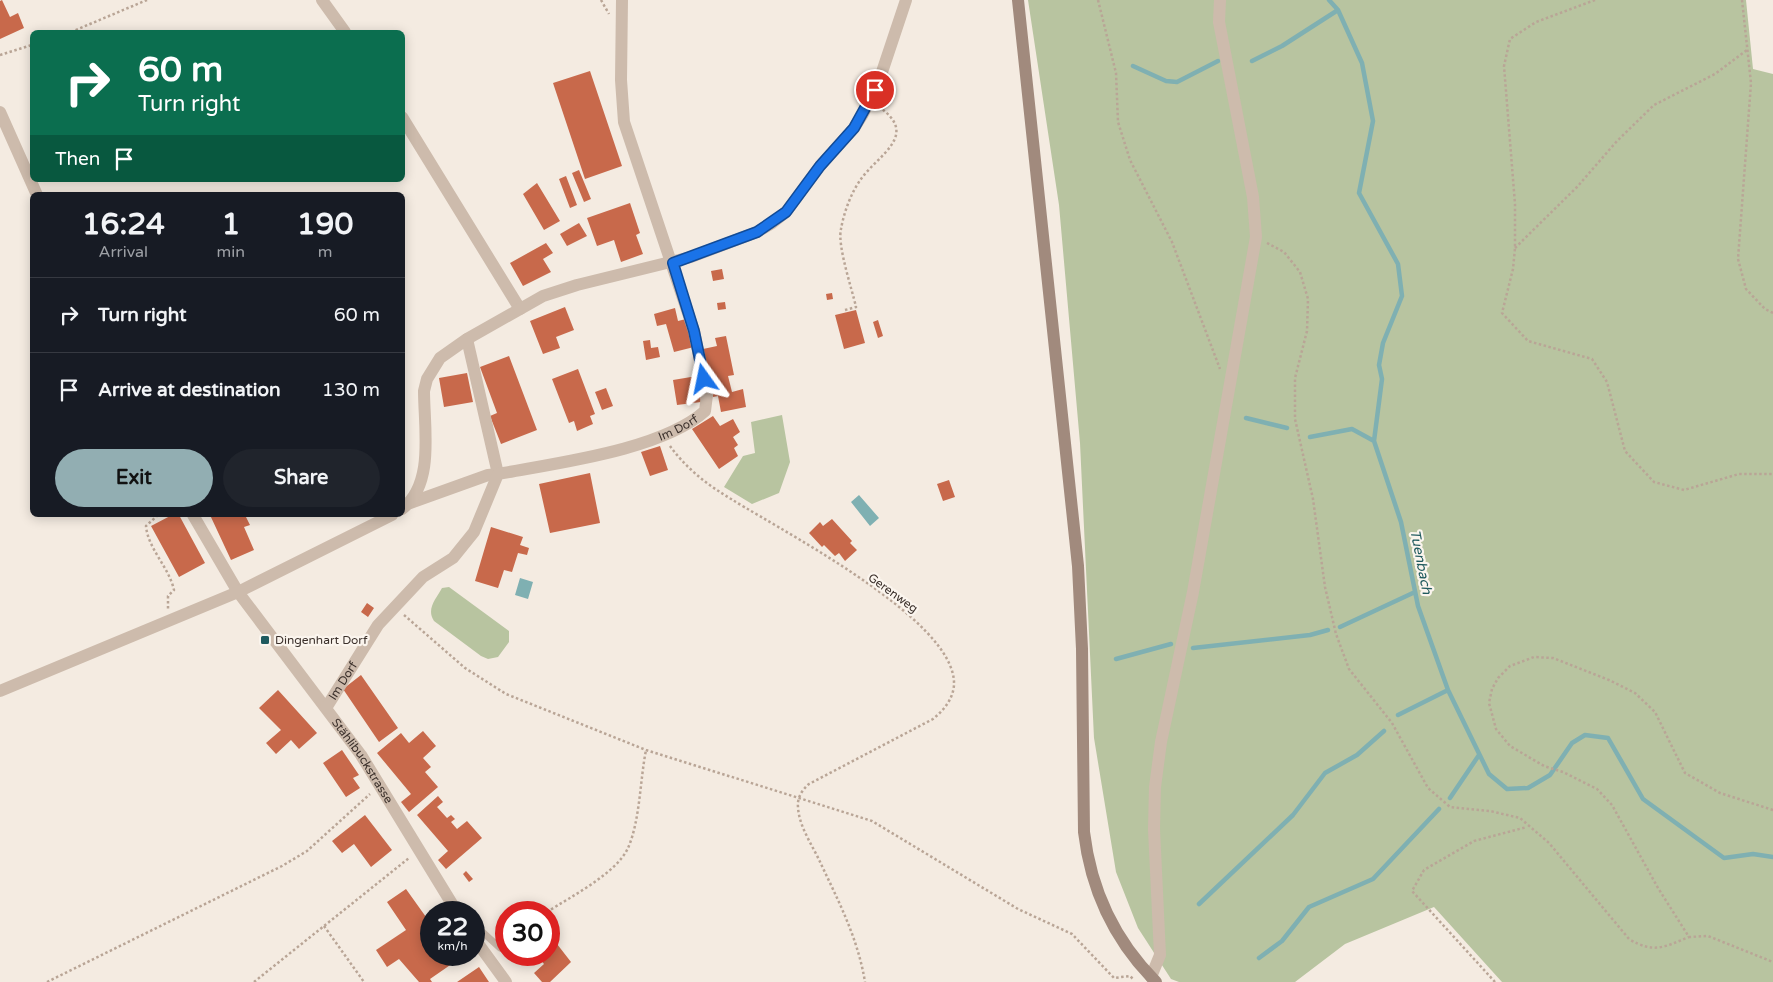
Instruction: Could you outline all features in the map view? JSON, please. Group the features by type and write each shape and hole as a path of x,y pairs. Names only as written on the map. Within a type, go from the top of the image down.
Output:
{"street":[{"path":"322,0 344,30"},
{"name":"Im Dorf","path":"326,708 378,624 424,577 453,558 474,532 498,474 574,460 664,436 695,420 705,410 708,403 694,331 673,263 640,174 624,122 621,80 622,0"},
{"path":"406,506 421,486 424,475 424,391 427,379 440,358 467,339 543,296 577,285 673,263 757,232 786,212 820,166 854,128 869,102 888,58 906,0"},
{"path":"1018,0 1078,566 1082,648 1082,790 1086,854 1092,878 1109,920 1121,941 1154,980"},
{"path":"1154,980 1160,955 1154,829 1156,778 1161,742 1193,592 1256,237 1253,197 1218,22 1220,0"},
{"path":"0,112 30,179"},
{"path":"405,122 520,309"},
{"path":"406,506 488,475 498,474 467,339"},
{"name":"Stählibuckstrasse","path":"194,517 238,592 326,708 380,785 450,901"},
{"path":"0,691 238,592 388,517"},
{"path":"485,953 506,982"}],"lane":[{"path":"485,934 495,943"}],"path":[{"path":"76,30 147,0"},
{"path":"1098,0 1116,73 1118,122 1130,160 1172,242 1228,392"},
{"path":"1595,0 1536,22 1510,39 1504,66 1515,204 1515,248 1502,313 1528,341 1592,359 1607,382 1625,451 1654,482 1684,490 1738,474 1773,474"},
{"path":"1742,0 1751,83 1738,258 1746,288 1765,309 1773,313"},
{"path":"0,55 30,46"},
{"path":"1515,248 1577,187 1617,141 1654,105 1715,74 1747,50"},
{"path":"845,310 856,307 841,243 841,227 856,187 886,153 897,131 893,119 881,108 869,102"},
{"path":"1256,237 1284,252 1300,272 1308,299 1307,331 1295,378 1295,419 1313,499 1325,587 1336,634 1349,669 1392,723 1428,788 1450,807 1490,811 1520,818 1528,827 1549,843 1629,939 1643,947 1661,949 1689,937 1708,936 1773,962"},
{"name":"Gerenweg","path":"664,436 682,462 707,483 903,609 939,647 951,668 954,685 952,695 943,711 933,720 809,784 802,790 799,798"},
{"path":"156,517 146,526 147,536 172,579 174,590 168,596 167,606 173,619"},
{"path":"394,606 465,668 506,694 646,750 872,821 1012,906 1072,934 1114,978 1130,976"},
{"path":"1689,937 1658,888 1612,805 1597,789 1563,772 1544,766 1510,746 1496,729 1489,703 1492,689 1498,678 1510,666 1534,657 1553,658 1636,693 1655,712 1685,773 1720,793 1773,810"},
{"path":"560,903 603,875 628,849 646,750"},
{"path":"47,982 307,851 380,785"},
{"path":"799,798 800,820 849,923 862,966 864,982"},
{"path":"1495,982 1412,892 1424,870 1474,841 1528,827"},
{"path":"254,982 419,850"},
{"path":"324,926 364,982"}],"green space":[{"path":"1028,0 1746,0 1753,69 1773,74 1773,982 1502,982 1434,907 1345,944 1295,982 1179,982 1171,979 1138,928 1116,872 1094,738 1080,443 1059,205"},
{"path":"782,415 790,462 779,493 752,504 724,487 743,456 755,453 751,422"},
{"path":"449,587 509,631 509,642 498,657 488,659 481,656 434,621 431,608 442,588"}],"water":[{"path":"859,495 879,518 870,526 851,502"},
{"path":"520,578 533,582 528,599 515,595"}],"building":[{"path":"2,0 10,17 18,13 24,28 0,39 0,1"},
{"path":"590,71 622,166 585,179 553,83"},
{"path":"579,170 591,199 584,202 572,173"},
{"path":"566,176 577,205 570,208 559,179"},
{"path":"537,183 560,221 544,230 523,194"},
{"path":"630,203 640,233 636,235 643,254 621,262 614,240 597,246 587,218"},
{"path":"579,223 587,236 567,246 560,234"},
{"path":"546,243 553,253 543,259 551,272 523,286 510,263"},
{"path":"722,269 724,279 713,281 711,271"},
{"path":"832,293 833,299 827,300 826,294"},
{"path":"725,302 726,309 718,310 717,303"},
{"path":"565,307 574,330 556,337 560,348 543,354 530,321"},
{"path":"675,308 678,321 686,319 694,347 674,352 666,324 657,326 654,314"},
{"path":"856,310 865,343 844,349 835,315"},
{"path":"878,320 883,336 878,338 873,322"},
{"path":"726,336 734,375 728,376 732,392 743,389 746,407 721,412 718,396 713,397 703,349 717,346 715,338"},
{"path":"650,340 651,348 658,347 660,357 646,360 643,341"},
{"path":"509,356 537,430 501,444 490,416 497,413 480,367"},
{"path":"578,369 595,414 590,416 593,424 577,431 574,421 569,423 552,379"},
{"path":"467,373 473,402 444,407 439,378"},
{"path":"697,376 701,402 677,405 673,380"},
{"path":"606,388 613,406 602,410 595,392"},
{"path":"713,416 720,426 733,419 740,432 733,437 738,445 734,448 738,456 719,469 692,429"},
{"path":"660,446 668,470 650,476 641,452"},
{"path":"590,473 600,523 550,533 539,484"},
{"path":"949,480 955,497 943,501 937,484"},
{"path":"168,517 180,517 205,563 179,577 151,526"},
{"path":"211,517 246,517 250,525 244,527 254,550 231,560"},
{"path":"832,519 852,541 850,543 857,550 845,561 839,553 835,556 824,545 822,547 809,533 820,522 823,526"},
{"path":"491,527 523,537 520,545 529,548 527,555 518,553 512,572 504,570 498,588 475,581"},
{"path":"367,603 374,608 368,617 361,612"},
{"path":"361,675 398,728 379,742 343,689"},
{"path":"278,690 317,733 299,749 291,740 276,754 266,743 281,730 259,708"},
{"path":"423,731 436,746 423,758 431,767 425,772 438,787 409,812 401,802 411,794 377,753 401,733 409,743"},
{"path":"342,750 359,775 353,778 360,788 346,797 323,763"},
{"path":"438,796 443,802 437,807 447,818 451,815 455,819 451,822 457,829 467,821 482,838 446,869 438,860 448,851 417,815"},
{"path":"365,815 392,850 371,867 354,844 342,853 332,841"},
{"path":"466,871 473,879 469,882 463,874"},
{"path":"406,889 420,909 420,966 449,966 430,979 432,982 419,982 399,959 387,967 376,950 406,930 387,902"},
{"path":"560,948 571,962 550,982 542,982 534,973 542,966 560,966"},
{"path":"479,967 489,982 457,982"}],"waterway":[{"name":"Tuenbach","path":"1329,0 1338,10 1362,63 1373,121 1359,193 1398,264 1402,296 1383,343 1379,365 1382,379 1374,441 1401,522 1418,606 1448,690 1489,774 1507,789 1528,788 1550,775 1572,743 1585,735 1608,738 1643,799 1724,858 1753,854 1773,857"},
{"path":"1252,61 1282,46 1338,10"},
{"path":"1133,66 1166,81 1177,82 1218,61"},
{"path":"1246,418 1287,428"},
{"path":"1310,437 1352,429 1374,441"},
{"path":"1340,627 1415,592"},
{"path":"1193,648 1310,635 1328,630"},
{"path":"1116,659 1171,644"},
{"path":"1398,715 1448,690"},
{"path":"1199,904 1293,815 1325,773 1357,755 1384,731"},
{"path":"1450,798 1479,755"},
{"path":"1259,958 1282,941 1309,907 1373,879 1439,809"}],"place":[{"name":"Dingenhart Dorf","path":"265,640"}],"route":[{"path":"704,379 694,331 673,263 757,232 786,212 831,152 854,128 875,90"}]}
